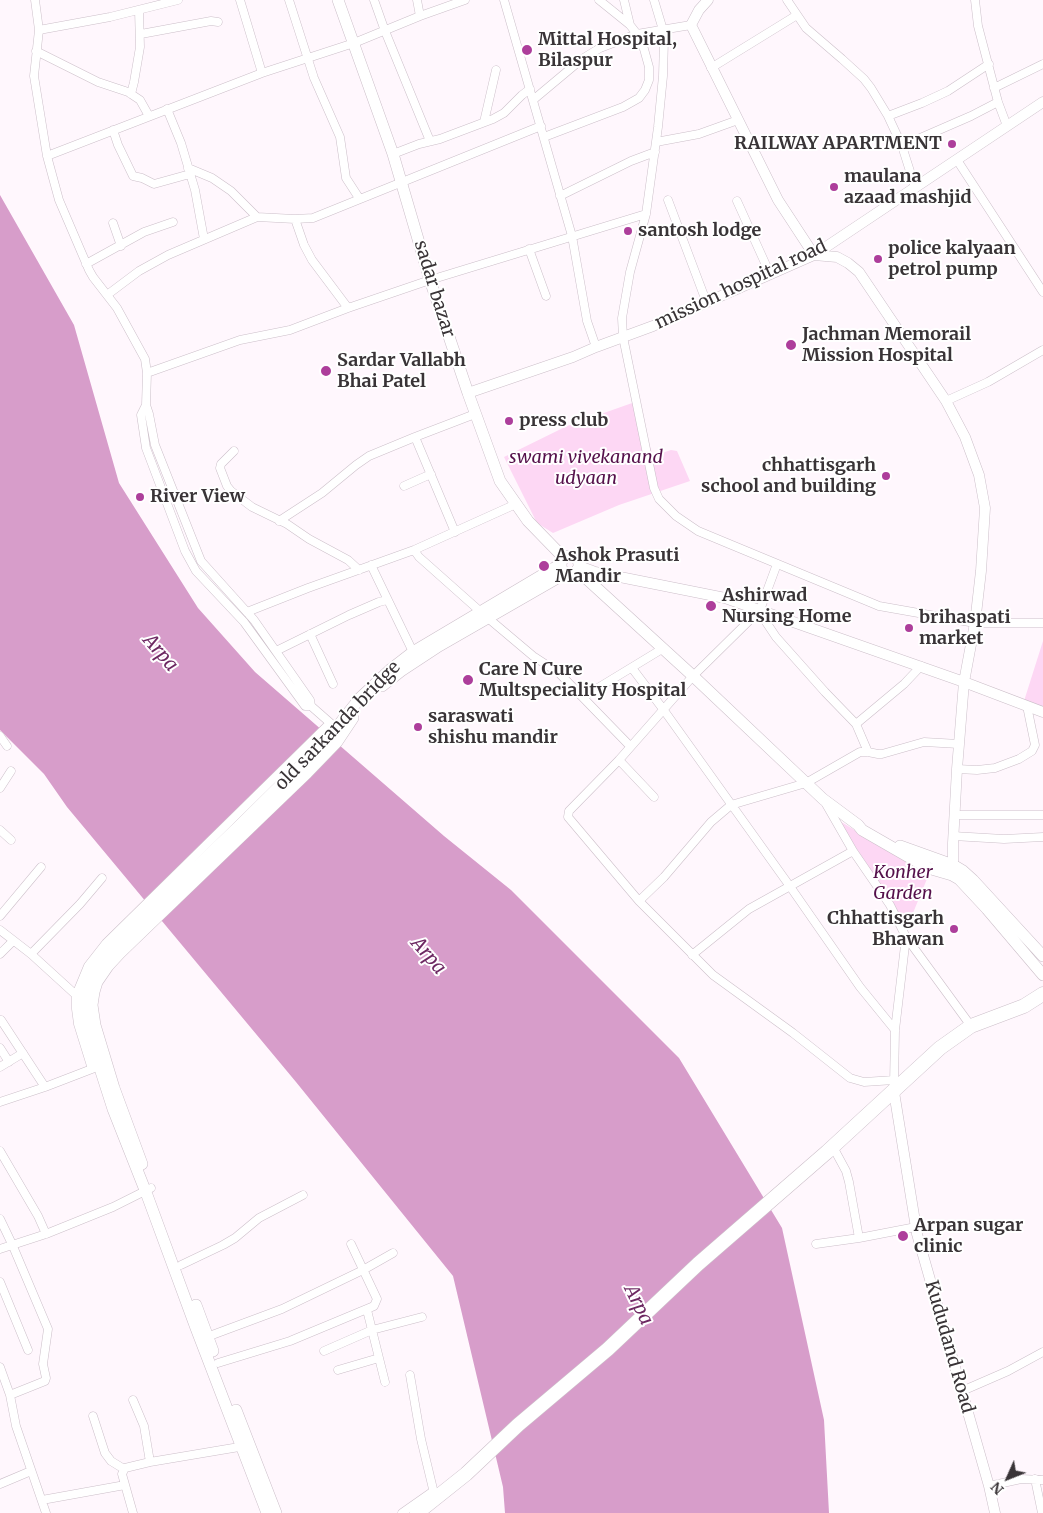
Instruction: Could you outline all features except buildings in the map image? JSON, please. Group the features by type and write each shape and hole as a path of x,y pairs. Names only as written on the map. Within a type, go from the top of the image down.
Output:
{"highway":[{"path":"418,1513 466,1474 518,1425 608,1349 698,1264 830,1149 894,1086 940,1048 971,1026 1024,1006 1043,994"},
{"path":"1024,1006 1043,1004"}],"main road":[{"name":"sadar bazar","path":"338,0 394,154 430,280 475,414 500,481 528,522 570,566 693,676 823,799 858,825 953,870"},
{"name":"old sarkanda bridge","path":"148,1189 121,1132 88,1031 84,1010 85,993 91,975 98,963 108,951 143,924 333,732 360,698 390,668 413,652 485,615 570,566"},
{"path":"333,732 382,685 485,615"},
{"path":"953,870 973,880 1043,956"},
{"path":"953,870 1043,975"},
{"path":"148,1189 181,1265 204,1338 218,1363 267,1513"},
{"path":"148,1189 245,1446 276,1513"}],"street":[{"path":"0,1102 99,1066 78,1024 76,995 88,966 99,951 333,732 311,706 310,700 247,612 208,570 197,553 155,445 146,405 147,372 145,359 118,308 93,277 59,200 47,156 34,76 39,30 35,0"},
{"path":"39,30 139,10 148,4 178,0"},
{"path":"240,0 262,73"},
{"path":"289,0 314,78 340,137 346,178 358,198"},
{"path":"374,0 430,142"},
{"path":"417,0 420,16"},
{"path":"47,156 262,73 354,44 420,16 465,0"},
{"path":"504,0 572,236 587,321 596,347"},
{"path":"544,137 623,107 639,98 645,90 649,80 649,67 637,34 630,25 599,0"},
{"path":"624,0 630,25"},
{"path":"654,0 663,30 663,76 646,214 630,272 622,318 623,337 654,488 659,499 676,516 698,531 879,606 975,623 1043,623"},
{"path":"691,25 699,10 708,0"},
{"path":"787,0 816,38 864,79 888,116 902,146 915,187"},
{"path":"975,0 978,26 998,102 1007,126"},
{"path":"131,94 140,47 139,10"},
{"path":"711,68 797,15"},
{"path":"141,34 211,20 218,22"},
{"path":"533,100 582,58 600,48 637,34 691,25"},
{"path":"691,25 778,200 814,254 837,257 859,272 946,401 965,437 979,475 985,508 981,571 975,623 964,682 953,836 953,870"},
{"path":"36,51 98,82 131,94 140,100 149,116"},
{"path":"888,116 948,91 989,64"},
{"path":"994,88 1043,64"},
{"path":"484,122 496,70"},
{"path":"394,154 504,113 522,94 530,89"},
{"path":"902,146 998,102"},
{"name":"mission hospital road","path":"468,393 573,357 653,326 814,254 1043,102"},
{"path":"167,109 181,143 195,190 204,239"},
{"path":"656,142 700,134 738,120"},
{"path":"107,295 150,264 257,217 313,218 358,198 541,126"},
{"path":"113,130 133,176 154,184 189,171 212,178 231,192 257,217"},
{"path":"560,196 631,161 655,152"},
{"path":"957,160 1043,292"},
{"path":"668,200 706,302"},
{"path":"737,201 770,274"},
{"path":"147,372 240,340 290,330 430,280 646,214"},
{"path":"295,219 304,245 312,260 348,308"},
{"path":"113,222 121,246"},
{"path":"86,264 144,232 173,222"},
{"path":"530,249 546,296"},
{"path":"946,401 988,382 1043,350"},
{"path":"146,405 141,415 146,448 169,511 191,563 204,580 244,622 305,706 311,706"},
{"path":"279,521 322,493 361,461 415,437 475,414"},
{"path":"415,437 455,532"},
{"path":"234,451 221,464 220,468 227,486 235,495 252,507 348,560 359,570"},
{"path":"404,486 431,474"},
{"path":"247,612 414,550 516,504"},
{"path":"414,550 419,557 533,656 559,673 630,746"},
{"path":"777,564 760,610 693,676 619,760 569,811 568,816 640,901 692,956 713,975 794,1033 850,1078 894,1086 895,1030 906,937"},
{"path":"371,565 413,652"},
{"path":"570,566 726,598 921,666 1043,712"},
{"path":"276,651 349,615 387,600"},
{"path":"760,610 776,637 856,724 868,752"},
{"path":"310,634 333,684"},
{"path":"583,697 662,649"},
{"path":"856,724 904,684 921,666"},
{"path":"632,668 789,885 860,987 895,1030"},
{"path":"957,769 977,770 995,768 1019,759 1032,751 1034,745 1027,706"},
{"path":"0,736 7,746"},
{"path":"640,901 664,878 711,822 731,804 806,782 856,754 868,752 882,754 924,742 959,744"},
{"path":"619,760 654,797"},
{"path":"0,788 11,772"},
{"path":"823,799 853,851 890,905 906,937 971,1026"},
{"path":"955,815 1043,815"},
{"path":"0,830 11,840"},
{"path":"953,836 1004,839 1043,837"},
{"path":"692,956 749,909 853,851"},
{"path":"0,916 41,867"},
{"path":"31,954 80,904 102,878"},
{"path":"0,930 31,954 76,995"},
{"path":"0,954 13,941"},
{"path":"1,1020 45,1087"},
{"path":"0,1048 9,1062"},
{"path":"0,1067 23,1053"},
{"name":"Kududand Road","path":"894,1086 916,1227 995,1513"},
{"path":"830,1149 846,1170 859,1238"},
{"path":"0,1151 38,1216 46,1234"},
{"path":"0,1250 113,1207 148,1189"},
{"path":"181,1265 223,1245 260,1218 303,1195"},
{"path":"0,1219 48,1329 44,1364 45,1381 6,1390"},
{"path":"816,1244 916,1227"},
{"path":"218,1363 290,1341 375,1305 377,1299 350,1244"},
{"path":"204,1338 282,1309 393,1253"},
{"path":"0,1282 28,1350"},
{"path":"366,1310 384,1382"},
{"path":"324,1351 372,1330 422,1317"},
{"path":"962,1391 1043,1353"},
{"path":"338,1370 378,1358"},
{"path":"0,1366 16,1426 46,1513"},
{"path":"402,1513 432,1492 433,1488 421,1438 410,1375"},
{"path":"133,1400 144,1426 150,1462"},
{"path":"93,1416 105,1453 111,1461 124,1469 150,1462 245,1446"},
{"path":"124,1469 122,1474 133,1513"},
{"path":"0,1484 31,1471"},
{"path":"989,1486 1021,1479 1039,1479 1042,1513"},
{"path":"42,1500 125,1486"}],"green space":[{"name":"swami vivekanand udyaan","path":"635,402 653,456 671,450 677,451 690,481 619,505 553,533 537,523 504,457 567,426"},
{"path":"1043,641 1043,708 1024,701"},
{"name":"Konher Garden","path":"838,820 929,874 906,930 881,886"}],"water":[{"name":"Arpa","path":"0,195 74,325 119,483 198,608 255,672 444,836 511,890 679,1058 782,1228 824,1420 829,1513 505,1513 503,1487 453,1276 296,1082 67,807 44,774 0,730"}],"place":[{"name":"Mittal Hospital, Bilaspur","path":"527,50"},
{"name":"RAILWAY APARTMENT","path":"952,144"},
{"name":"maulana azaad mashjid","path":"834,187"},
{"name":"santosh lodge","path":"628,231"},
{"name":"police kalyaan petrol pump","path":"878,259"},
{"name":"Jachman Memorail Mission Hospital","path":"791,345"},
{"name":"Sardar Vallabh Bhai Patel","path":"326,371"},
{"name":"press club","path":"509,421"},
{"name":"chhattisgarh school and building","path":"886,476"},
{"name":"River View","path":"140,497"},
{"name":"Ashok Prasuti Mandir","path":"544,566"},
{"name":"Ashirwad Nursing Home","path":"711,606"},
{"name":"brihaspati market","path":"909,628"},
{"name":"Care N Cure Multspeciality Hospital","path":"468,680"},
{"name":"saraswati shishu mandir","path":"418,727"},
{"name":"Chhattisgarh Bhawan","path":"954,929"},
{"name":"Arpan sugar clinic","path":"903,1236"}]}
